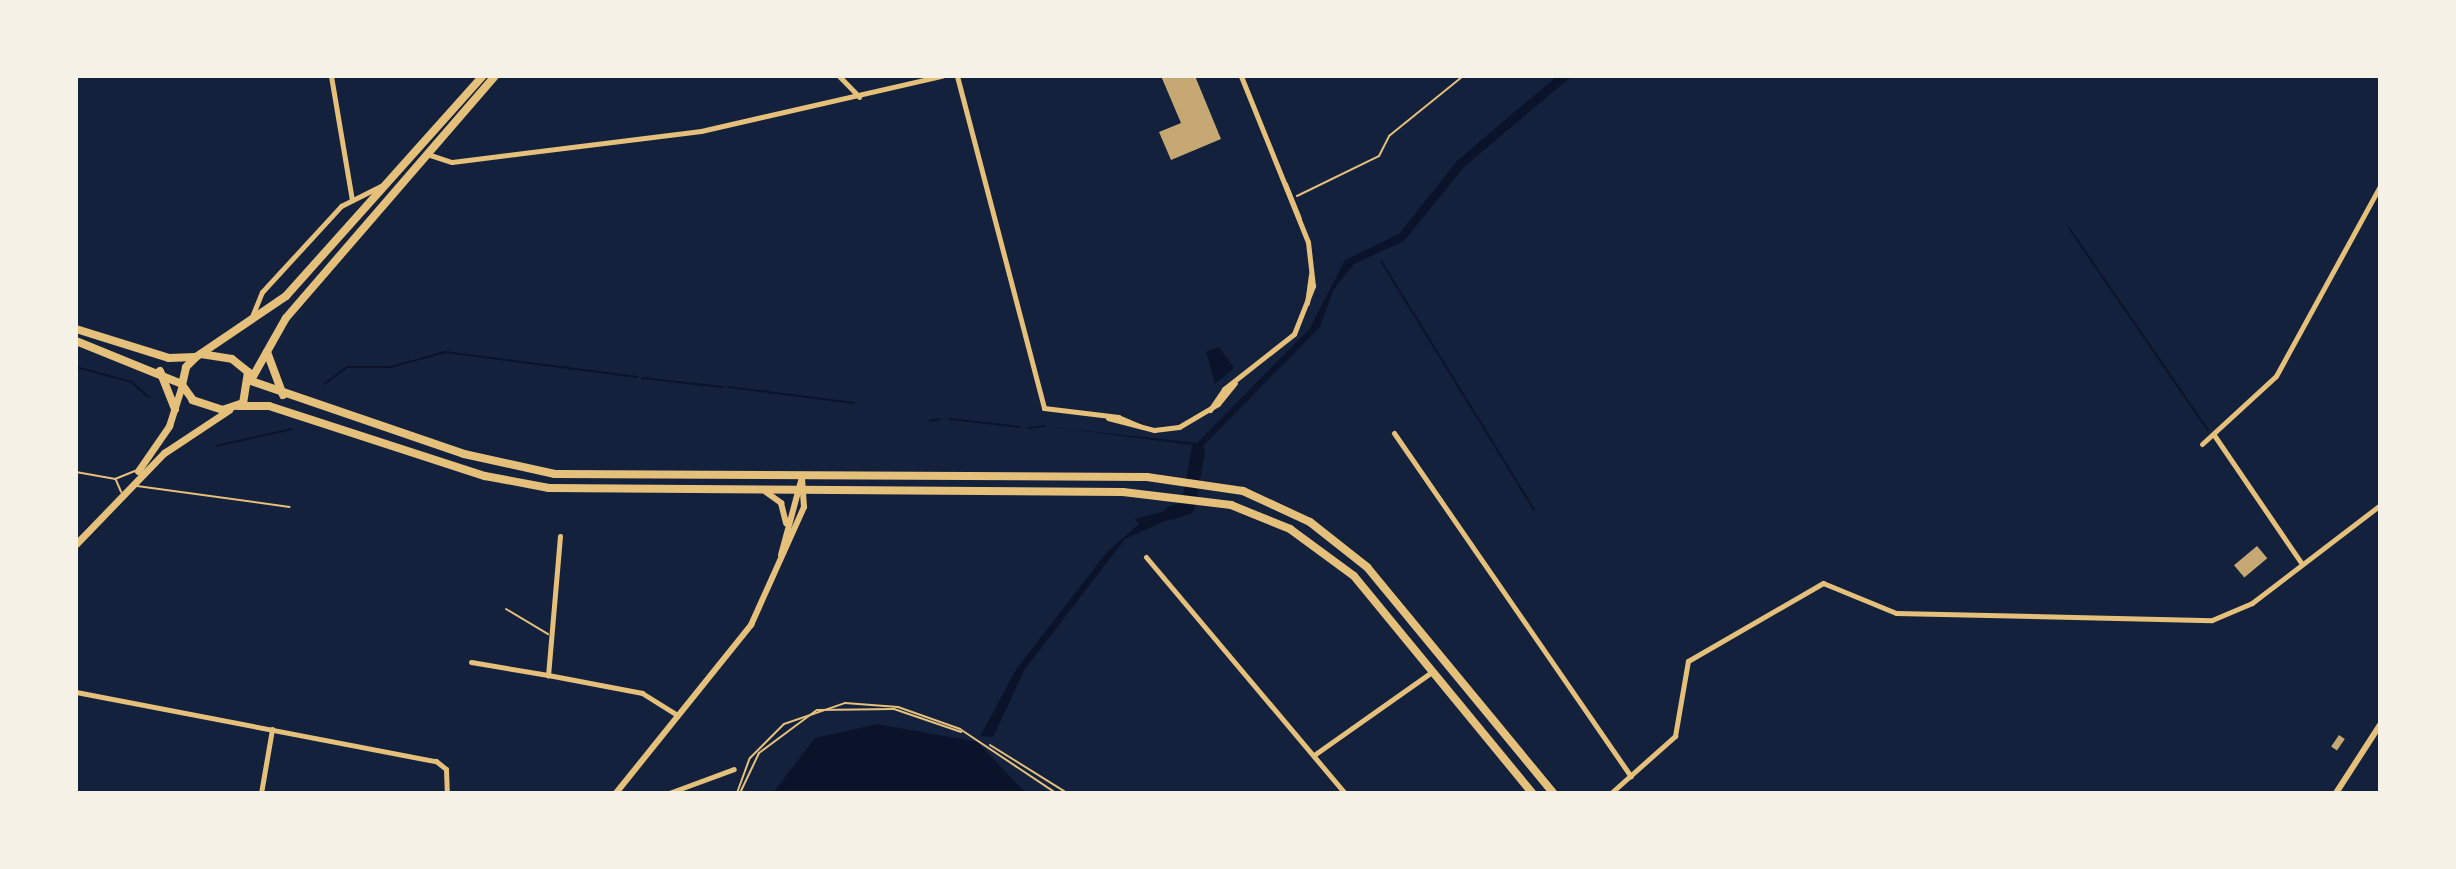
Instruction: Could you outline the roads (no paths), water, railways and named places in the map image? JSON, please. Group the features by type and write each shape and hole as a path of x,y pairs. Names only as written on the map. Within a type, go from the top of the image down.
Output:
{"main road":[{"path":"76,544 142,466 175,409 182,385 199,355 246,326 305,277 483,76"},
{"path":"129,484 234,408 266,350 427,153 495,76"},
{"path":"76,329 169,358 199,355 232,359 251,380 283,396 544,472 1183,479 1203,482 1288,510 1358,559 1553,793"},
{"path":"76,341 159,370 182,385 197,403 234,408 269,406 533,485 766,492 1181,495 1258,514 1323,550 1427,662 1532,793"},
{"path":"266,350 283,396"},
{"path":"159,370 175,409"}],"street":[{"path":"331,76 352,200"},
{"path":"839,76 859,97"},
{"path":"427,153 452,162 701,131 942,76"},
{"path":"957,76 1047,412 1106,416 1139,426 1172,429 1210,410 1237,379 1289,340 1307,304 1312,271 1293,198 1284,183"},
{"path":"1241,76 1299,221"},
{"path":"246,326 262,292 352,200 396,175"},
{"path":"2202,444 2261,396 2288,359 2380,186"},
{"path":"352,187 362,196"},
{"path":"1394,433 1631,776"},
{"path":"2214,435 2302,564"},
{"path":"802,477 804,507"},
{"path":"766,492 783,506 786,532"},
{"path":"779,566 786,532 802,492"},
{"path":"616,793 675,714 751,625 804,507 824,492"},
{"path":"1611,793 1675,736 1685,663 1823,583 1896,613 2212,620 2243,609 2380,505"},
{"path":"548,675 548,634 560,536"},
{"path":"1146,557 1345,793"},
{"path":"471,662 642,693 675,714"},
{"path":"1423,673 1427,662"},
{"path":"1314,755 1423,673 1435,672"},
{"path":"76,692 441,763 447,793"},
{"path":"2336,793 2380,725"},
{"path":"261,793 272,729"},
{"path":"669,793 734,769"}],"lane":[{"path":"76,472 115,479 142,466"},
{"path":"115,479 121,493"},
{"path":"129,484 290,507"},
{"path":"506,609 548,634"}],"water":[{"path":"1557,76 1572,76 1465,166 1404,241 1354,264 1334,289 1320,327 1204,445 1198,470 1191,469 1192,445 1051,427 1197,443 1310,328 1345,260 1399,234 1457,161"},
{"path":"1219,347 1234,368 1215,384 1206,352"},
{"path":"1184,506 1194,508 1125,539 1025,669 993,737 980,736 1017,668 1106,553 1139,524 1135,519"},
{"path":"877,724 977,742 1026,793 773,793 815,738"}],"waterway":[{"path":"2069,228 2208,430"},
{"path":"1381,261 1534,510"},
{"path":"324,384 347,367 391,367 445,352 637,377"},
{"path":"76,367 132,382 148,397"},
{"path":"642,378 722,387"},
{"path":"728,387 854,403"},
{"path":"930,421 940,419"},
{"path":"950,419 1020,427"},
{"path":"1028,428 1045,426"},
{"path":"216,446 292,429"},
{"path":"1171,513 1188,507 1198,452"}]}
